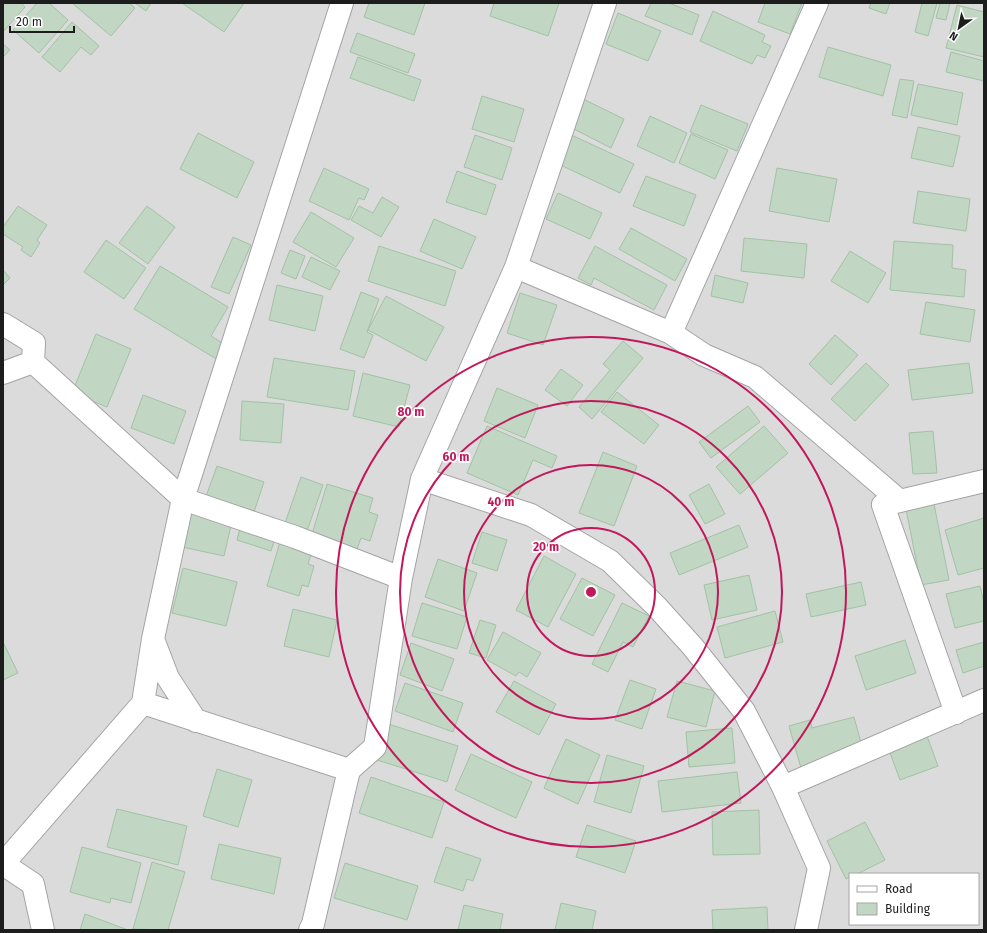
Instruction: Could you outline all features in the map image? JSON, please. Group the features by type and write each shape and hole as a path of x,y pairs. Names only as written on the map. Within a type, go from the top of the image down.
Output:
{"street":[{"path":"316,928 349,770 375,747 401,578 422,479 516,267 605,3"},
{"path":"671,333 816,3"},
{"path":"43,930 33,884 3,863 143,703 153,639 183,499 336,6"},
{"path":"516,267 671,333 704,355 755,377 894,496 883,505"},
{"path":"3,324 34,343 33,362"},
{"path":"33,362 183,499 295,537 401,578"},
{"path":"3,374 33,362"},
{"path":"422,479 531,514 610,561 667,618 744,711 783,786 820,868 806,930"},
{"path":"883,505 984,481"},
{"path":"883,505 956,713"},
{"path":"153,639 168,678 196,721"},
{"path":"783,786 984,700"},
{"path":"143,703 349,770"}],"shaded area":[{"path":"3,3 984,3 984,930 3,930"}],"building":[{"path":"3,3 21,3 25,7 3,32"},
{"path":"37,3 49,3 68,20 39,53 13,30"},
{"path":"72,3 129,3 135,8 111,36"},
{"path":"135,3 151,3 146,11"},
{"path":"182,3 244,3 224,32"},
{"path":"369,3 425,3 414,35 364,17"},
{"path":"494,3 559,3 548,36 490,16"},
{"path":"651,3 669,3 699,15 692,35 645,16"},
{"path":"765,3 802,3 790,34 758,22"},
{"path":"871,3 890,3 886,14 869,8"},
{"path":"922,3 937,3 928,36 915,32"},
{"path":"940,3 950,3 946,20 936,18"},
{"path":"957,5 984,12 984,57 946,48"},
{"path":"713,11 765,35 762,42 771,46 765,58 757,55 752,64 700,41"},
{"path":"618,13 661,31 648,61 606,44"},
{"path":"72,22 99,46 91,55 81,47 60,72 42,57"},
{"path":"357,33 415,54 408,73 350,52"},
{"path":"3,44 10,50 3,57"},
{"path":"828,47 891,65 883,96 819,77"},
{"path":"951,52 984,61 984,81 946,72"},
{"path":"358,57 421,80 414,101 350,78"},
{"path":"900,79 914,81 907,118 892,115"},
{"path":"918,84 963,93 957,125 911,115"},
{"path":"482,96 524,109 514,142 472,129"},
{"path":"581,98 624,119 611,148 568,126"},
{"path":"701,105 748,124 737,151 690,132"},
{"path":"650,116 687,133 674,163 637,146"},
{"path":"918,127 960,136 953,167 911,158"},
{"path":"198,133 254,162 237,198 180,169"},
{"path":"567,133 634,164 620,193 554,162"},
{"path":"691,134 728,150 715,179 679,163"},
{"path":"475,135 512,148 502,180 464,167"},
{"path":"324,168 369,189 364,200 359,198 349,220 309,201"},
{"path":"777,168 837,179 829,222 769,211"},
{"path":"457,171 496,185 486,215 446,202"},
{"path":"646,176 696,195 684,226 633,206"},
{"path":"918,191 970,199 966,231 913,223"},
{"path":"558,193 602,213 590,239 546,219"},
{"path":"382,197 399,207 381,237 351,220 359,206 373,213"},
{"path":"18,206 47,225 37,240 40,243 31,257 21,250 23,247 3,234 3,227"},
{"path":"147,206 175,227 148,264 119,243"},
{"path":"311,212 354,238 336,267 293,242"},
{"path":"434,219 476,237 462,269 420,251"},
{"path":"631,228 687,259 675,281 619,249"},
{"path":"233,237 251,245 229,294 211,287"},
{"path":"744,238 807,244 804,278 741,271"},
{"path":"106,240 146,268 124,299 84,272"},
{"path":"894,241 953,245 952,268 966,270 964,297 890,290"},
{"path":"379,246 456,271 445,306 368,281"},
{"path":"595,246 667,285 654,310 594,278 591,285 578,278"},
{"path":"290,250 305,256 296,279 281,273"},
{"path":"850,251 886,273 868,303 831,281"},
{"path":"311,257 340,271 330,290 302,277"},
{"path":"160,266 228,307 211,336 227,346 218,360 134,309"},
{"path":"3,270 10,278 3,285"},
{"path":"715,275 748,283 743,303 711,296"},
{"path":"277,285 323,296 315,331 269,320"},
{"path":"361,292 379,299 367,332 373,335 364,358 340,349"},
{"path":"520,293 557,305 543,345 507,333"},
{"path":"386,296 444,327 426,361 368,330"},
{"path":"926,302 975,310 970,342 920,334"},
{"path":"96,334 131,349 107,407 72,393"},
{"path":"835,335 858,355 831,385 809,364"},
{"path":"623,341 643,358 592,419 579,407 610,370 603,364"},
{"path":"274,358 355,371 348,410 267,397"},
{"path":"866,363 889,385 855,421 831,399"},
{"path":"969,363 973,393 912,400 908,370"},
{"path":"561,369 583,385 567,406 545,390"},
{"path":"363,373 410,385 399,427 353,416"},
{"path":"497,388 538,405 525,438 484,421"},
{"path":"617,392 659,425 644,444 601,412"},
{"path":"143,395 186,411 174,444 131,428"},
{"path":"242,401 284,404 281,443 240,440"},
{"path":"748,406 760,422 711,458 699,442"},
{"path":"487,426 557,456 552,468 533,460 518,495 467,473"},
{"path":"764,426 788,453 740,494 716,467"},
{"path":"933,431 937,473 913,474 909,433"},
{"path":"603,452 637,466 614,526 579,513"},
{"path":"217,466 264,482 252,518 204,502"},
{"path":"301,477 323,485 307,531 285,523"},
{"path":"327,484 373,498 369,512 378,515 370,541 361,538 357,549 312,534"},
{"path":"709,484 725,514 705,524 689,495"},
{"path":"934,504 949,580 921,585 906,509"},
{"path":"190,511 232,521 224,556 182,547"},
{"path":"984,518 984,568 958,575 945,530"},
{"path":"241,524 276,535 271,551 237,540"},
{"path":"739,525 748,547 679,575 670,553"},
{"path":"482,532 507,540 497,571 472,563"},
{"path":"280,542 312,551 308,564 314,566 308,587 302,585 299,596 267,586"},
{"path":"544,556 576,574 548,627 516,610"},
{"path":"438,559 477,573 464,611 425,597"},
{"path":"183,568 237,582 226,626 172,613"},
{"path":"749,575 757,610 712,620 704,585"},
{"path":"582,578 615,595 593,636 560,619"},
{"path":"861,582 866,605 811,617 806,594"},
{"path":"980,586 984,603 984,621 955,628 946,594"},
{"path":"422,603 467,617 457,649 412,636"},
{"path":"622,603 649,616 633,647 623,642 608,672 592,664"},
{"path":"293,609 337,620 329,657 284,646"},
{"path":"775,611 783,642 725,658 717,627"},
{"path":"480,620 496,625 486,658 469,653"},
{"path":"503,632 541,653 527,677 519,672 516,676 487,660"},
{"path":"905,640 916,673 866,690 855,656"},
{"path":"3,642 18,673 3,680"},
{"path":"984,642 984,666 963,673 956,650"},
{"path":"411,643 454,659 442,691 400,675"},
{"path":"630,680 656,689 642,729 615,720"},
{"path":"514,681 556,704 539,735 496,712"},
{"path":"677,681 715,691 706,727 667,717"},
{"path":"405,683 463,703 453,732 395,711"},
{"path":"854,717 863,750 801,768 789,726 810,720 812,728"},
{"path":"385,723 458,746 447,782 374,759"},
{"path":"732,728 735,763 689,767 686,732"},
{"path":"927,736 938,766 900,780 889,750"},
{"path":"566,739 600,755 578,804 544,788"},
{"path":"471,754 532,782 516,818 455,790"},
{"path":"607,755 644,766 631,813 594,802"},
{"path":"217,769 252,780 238,827 203,816"},
{"path":"737,772 741,803 662,812 658,781"},
{"path":"371,777 444,802 432,838 359,813"},
{"path":"117,809 187,826 178,865 107,847"},
{"path":"759,810 760,854 713,855 712,812"},
{"path":"865,822 885,860 859,873 849,873 849,878 846,879 827,841"},
{"path":"587,825 636,841 625,873 576,857"},
{"path":"219,844 281,858 274,894 211,879"},
{"path":"82,847 141,863 131,903 111,898 110,903 70,892"},
{"path":"446,847 481,859 473,881 467,879 463,891 434,882"},
{"path":"152,862 185,872 168,930 133,929"},
{"path":"345,863 418,886 407,920 334,898"},
{"path":"561,903 596,911 592,930 555,930"},
{"path":"464,905 503,914 500,930 458,930"},
{"path":"767,907 768,930 713,930 712,910"},
{"path":"85,914 128,930 80,930"}]}
